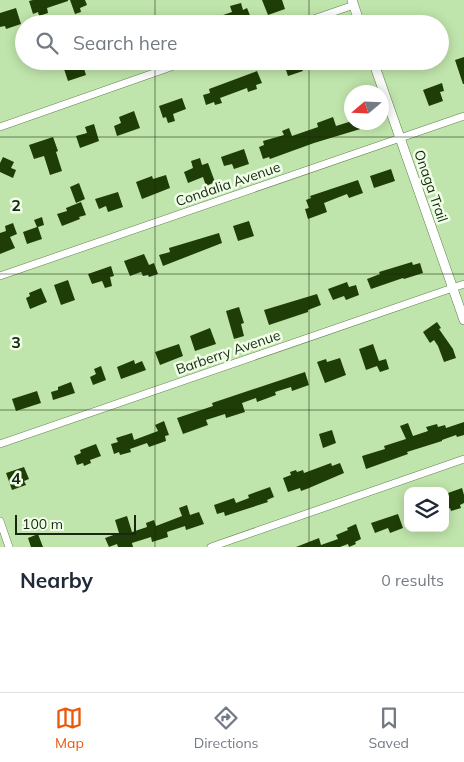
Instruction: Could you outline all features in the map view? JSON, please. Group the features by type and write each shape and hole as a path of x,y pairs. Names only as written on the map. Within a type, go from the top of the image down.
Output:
{"street":[{"path":"322,15 353,3 357,15"},
{"path":"0,127 162,70"},
{"name":"Onaga Trail","path":"376,70 464,320"},
{"name":"Condalia Avenue","path":"0,276 464,116"},
{"name":"Barberry Avenue","path":"0,444 464,284"},
{"path":"211,547 464,459"},
{"path":"0,521 9,547"}],"building":[{"path":"68,0 47,8 48,13 42,15 39,15 38,12 33,14 29,1"},
{"path":"70,0 85,0 87,5 80,8 81,12 75,14"},
{"path":"262,0 282,0 285,9 268,15"},
{"path":"241,3 243,10 247,8 250,15 223,15 232,12 230,6"},
{"path":"16,8 18,15 15,15 15,26 6,29 5,26 0,27 0,13"},
{"path":"464,57 464,84 463,84 455,60"},
{"path":"64,70 84,70 86,75 68,81"},
{"path":"286,70 303,71 288,76"},
{"path":"257,71 262,83 256,85 257,89 248,92 247,88 220,98 222,103 215,105 214,102 206,105 203,95 210,93 209,89"},
{"path":"442,83 444,91 440,92 443,101 429,106 423,90"},
{"path":"182,98 186,109 173,114 175,121 168,123 166,117 163,118 159,106"},
{"path":"134,111 140,128 117,136 114,126 121,123 119,117"},
{"path":"333,117 336,126 344,124 344,130 357,130 270,159 269,157 263,159 259,147 264,145 263,141 284,135 282,131 289,128 292,136 318,127 317,123"},
{"path":"94,124 99,141 80,148 76,136 87,133 85,127"},
{"path":"53,137 62,171 50,175 44,156 34,159 29,145"},
{"path":"244,149 249,164 234,169 232,164 224,166 221,157"},
{"path":"3,157 14,162 11,168 16,170 13,178 0,172 0,163"},
{"path":"200,158 202,165 208,163 215,182 206,186 203,177 188,183 184,172 193,168 191,161"},
{"path":"391,169 395,181 374,188 370,176"},
{"path":"166,175 170,188 142,199 136,182 152,176 153,179"},
{"path":"358,180 363,193 349,198 347,194 324,203 327,212 308,219 305,209 309,208 306,200 311,198 310,196"},
{"path":"79,183 85,199 76,203 70,187"},
{"path":"118,192 123,207 108,212 106,206 99,209 95,199"},
{"path":"81,202 86,215 62,226 57,214 67,211 66,208"},
{"path":"42,217 44,225 38,227 42,239 27,244 23,232 37,227 34,220"},
{"path":"249,221 254,236 238,241 233,226"},
{"path":"13,223 17,234 10,237 15,248 0,254 0,233 6,231 5,226"},
{"path":"219,233 222,243 163,266 159,255 170,252 169,248"},
{"path":"144,254 149,265 154,263 158,274 149,277 148,275 143,276 141,272 130,276 124,261"},
{"path":"412,262 413,265 420,263 423,273 371,289 367,279 380,274 379,272"},
{"path":"111,266 114,276 110,277 112,286 105,288 102,281 92,284 88,274"},
{"path":"68,280 75,300 61,305 54,285"},
{"path":"347,282 349,287 356,285 359,295 346,300 344,296 333,300 328,289"},
{"path":"41,288 47,302 30,309 26,298 30,296 29,293"},
{"path":"317,294 321,305 308,310 308,312 269,325 264,310"},
{"path":"239,307 244,323 241,324 244,336 234,339 226,311"},
{"path":"437,322 441,328 439,329 453,349 456,358 444,362 434,340 430,343 423,332"},
{"path":"210,328 216,344 195,351 190,336"},
{"path":"179,344 183,356 160,365 155,352"},
{"path":"373,344 379,361 386,359 389,369 380,372 377,366 366,370 359,349"},
{"path":"340,358 346,375 325,383 317,362 326,359 327,362"},
{"path":"134,360 135,364 142,361 146,370 121,379 117,367"},
{"path":"101,366 106,380 93,385 90,377 96,374 94,369"},
{"path":"305,372 309,385 292,391 291,387 275,392 276,395 257,402 256,398 242,403 245,412 226,418 225,414 206,420 208,425 183,434 177,418 213,406 212,403"},
{"path":"71,382 75,393 53,400 51,392"},
{"path":"37,391 41,403 16,411 12,399"},
{"path":"164,421 169,435 165,436 166,441 149,447 147,443 130,449 131,452 120,455 119,452 114,454 111,444 118,442 116,438 132,433 134,440 158,431 155,425"},
{"path":"464,422 464,435 457,437 456,435 407,452 408,454 366,469 362,456 385,449 384,446 406,439 400,426 408,423 413,436 428,431 426,427 437,424 438,427 445,425 446,428"},
{"path":"332,430 336,443 323,448 319,434"},
{"path":"96,444 101,456 90,460 91,463 84,466 83,463 77,465 74,456 81,453 80,450"},
{"path":"331,463 332,466 340,463 344,473 301,491 300,488 288,492 283,478 291,475 290,472 303,470 304,473"},
{"path":"24,467 29,479 24,481 26,485 12,490 6,473"},
{"path":"270,487 274,497 267,500 268,502 225,516 224,512 217,514 214,505 234,498 236,503 249,498 248,495"},
{"path":"462,488 464,503 460,505 461,508 451,511 449,508 449,493"},
{"path":"187,505 190,515 199,512 204,524 186,530 185,526 167,532 168,537 152,542 151,537 132,543 133,547 118,547 117,544 109,547 105,538 119,533 115,520 127,516 132,532 147,527 146,523 154,520 156,526 182,516 179,508"},
{"path":"398,514 403,528 390,533 388,528 375,533 371,523"},
{"path":"356,524 361,539 349,547 348,544 340,547 296,547 319,538 321,545 338,539 336,535"},
{"path":"38,534 43,547 31,547 28,538"}]}
